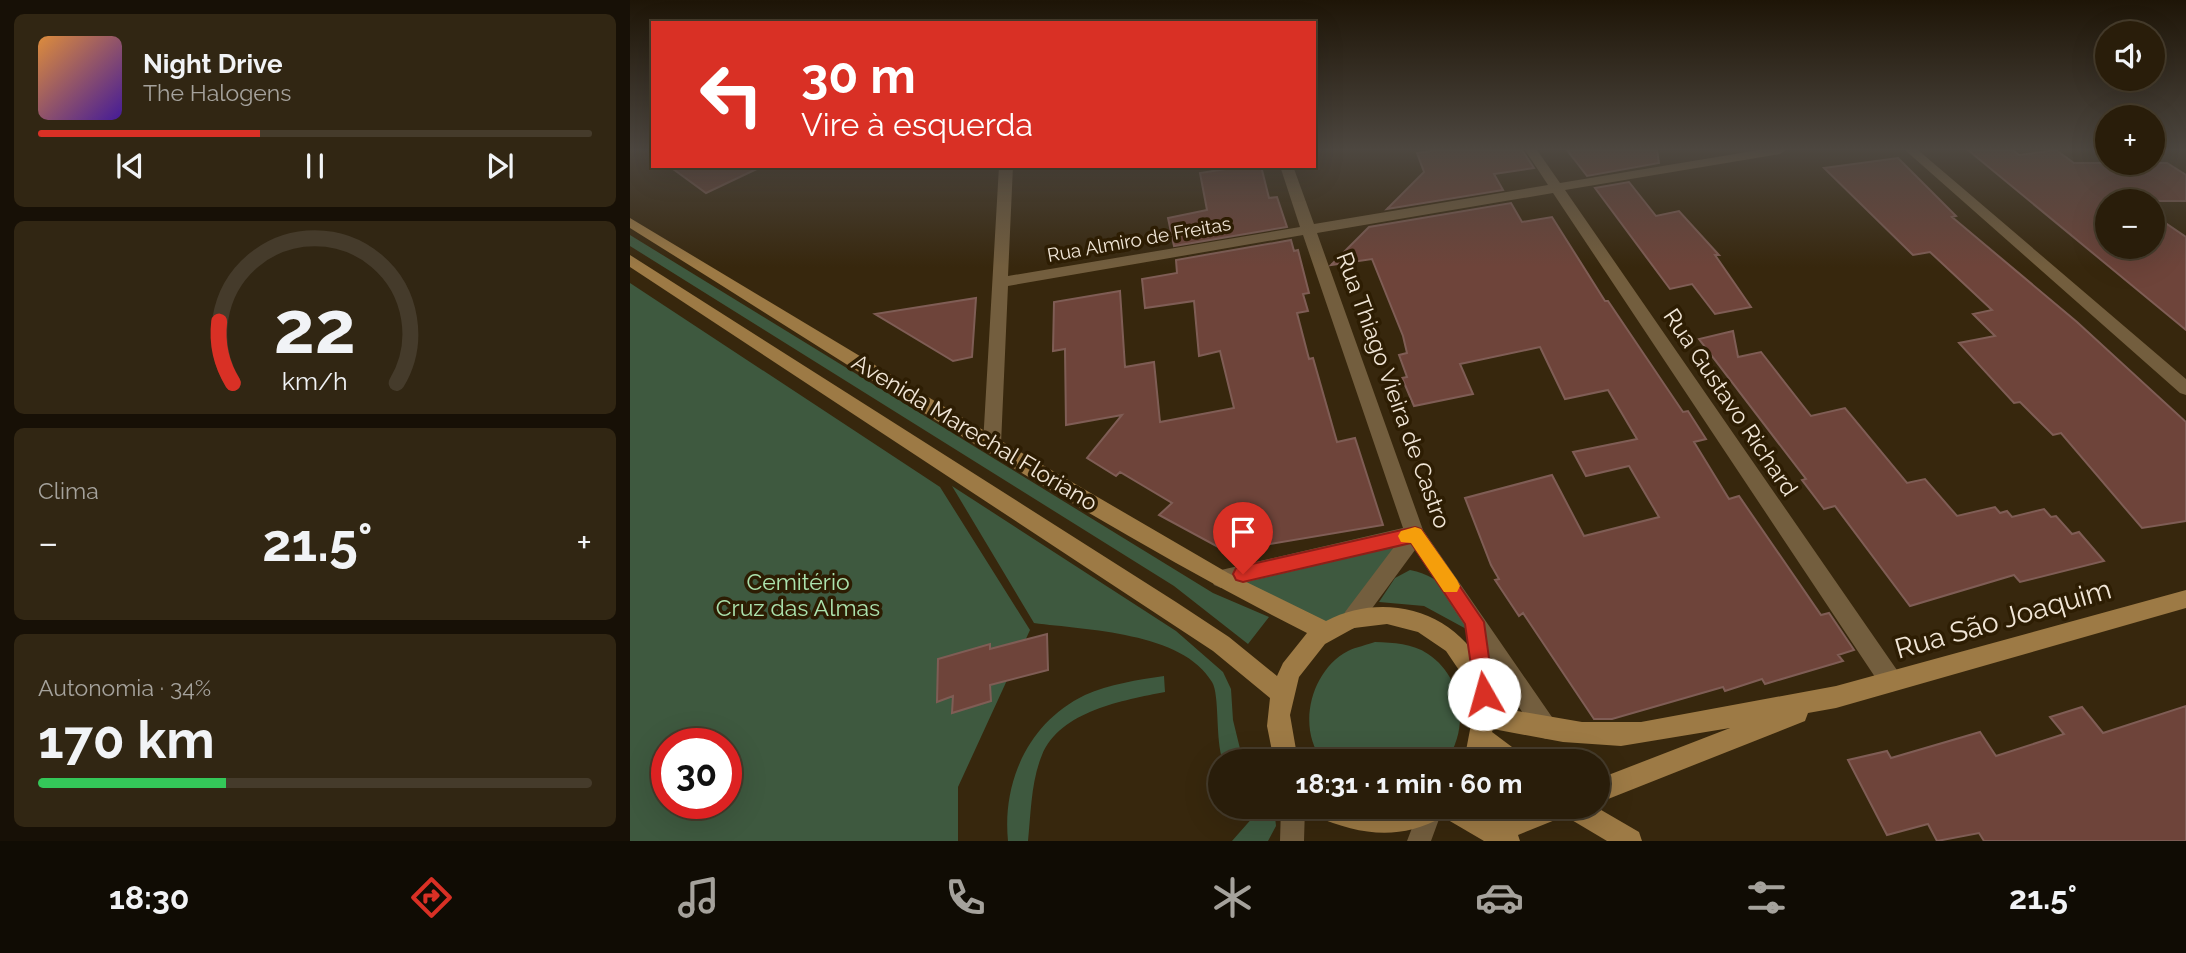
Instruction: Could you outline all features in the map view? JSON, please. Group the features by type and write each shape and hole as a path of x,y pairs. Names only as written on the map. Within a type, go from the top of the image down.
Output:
{"main road":[{"name":"Avenida Marechal Floriano","path":"630,222 992,444 1221,579 1325,631"},
{"name":"Avenida Marechal Floriano","path":"630,260 1190,623 1280,692"},
{"name":"Rua São Joaquim","path":"1610,786 1836,697 2186,599"},
{"path":"1282,749 1277,734 1280,692 1298,657 1325,631 1353,619 1385,614 1419,620 1448,636 1471,662 1484,694 1482,740"},
{"name":"Rua São Joaquim","path":"1482,740 1546,728 1612,736 1836,697"},
{"path":"1351,819 1392,823 1405,819"},
{"path":"1458,819 1492,838 1532,819"},
{"path":"1594,819 1630,841"}],"street":[{"path":"992,444 1005,189"},
{"name":"Rua Thiago Vieira de Castro","path":"1294,189 1415,534 1546,728"},
{"name":"Rua Almiro de Freitas","path":"1000,282 1550,189"},
{"name":"Rua Gustavo Richard","path":"1558,189 1891,681"},
{"path":"1955,189 2186,389"},
{"path":"1221,579 1415,534"},
{"path":"1353,619 1415,534"},
{"name":"Rua Thiago Vieira de Castro","path":"1475,622 1484,694"},
{"path":"1292,841 1293,819"},
{"path":"1419,841 1432,819"}],"green space":[{"path":"630,235 1213,593 1269,617 1248,644 1174,586 630,246"},
{"name":"Cemitério Cruz das Almas","path":"630,283 940,487 1030,630 958,787 958,841 630,841"},
{"path":"952,486 1176,631 1223,672 1231,689 1233,720 1240,749 1220,749 1216,697 1212,682 1198,665 1179,653 1132,636 1034,623"},
{"path":"1415,534 1352,619 1325,631 1221,579"},
{"path":"1410,570 1423,573 1441,584 1470,631 1424,606 1379,602 1395,578"},
{"path":"1375,642 1403,644 1422,650 1440,664 1449,676 1459,704 1460,719 1453,749 1316,749 1310,733 1309,717 1317,685 1335,660 1351,650"},
{"path":"1164,676 1165,692 1095,710 1063,728 1051,740 1042,755 1036,775 1028,841 1008,841 1007,819 1015,776 1034,737 1048,721 1065,707 1094,691"},
{"path":"1251,819 1275,819 1276,826 1268,841 1232,841"}],"building":[{"path":"1203,189 1267,189 1269,198 1277,197 1287,227 1174,246 1168,218 1207,210"},
{"path":"1407,189 1503,190 1387,209"},
{"path":"1596,189 1635,189 1656,216 1679,211 1719,255 1715,255 1751,307 1715,314 1692,284 1670,289"},
{"path":"1846,189 1929,189 1956,216 1952,217 2077,322 2186,422 2186,521 2142,528 2061,433 2053,435 2020,402 2014,403 1959,343 1995,336 1973,314 1992,310 1930,252 1913,255"},
{"path":"2016,189 2095,189 2095,255"},
{"path":"2165,189 2186,189 2186,201 2165,201"},
{"path":"1511,203 1522,222 1552,217 1605,301 1608,301 1683,412 1688,411 1706,439 1694,442 1729,499 1739,496 1821,615 1829,613 1854,650 1838,655 1843,661 1765,684 1762,679 1725,691 1723,687 1612,719 1594,719 1523,613 1519,616 1495,580 1499,579 1465,498 1552,475 1584,536 1659,517 1629,466 1586,476 1573,452 1637,439 1608,390 1565,399 1540,347 1460,364 1473,394 1414,406 1402,378 1407,377 1399,355 1407,353 1403,336 1372,259 1331,265 1369,227"},
{"path":"2165,223 2186,237 2186,330 2100,259 2165,259"},
{"path":"1291,240 1294,251 1298,250 1309,293 1303,294 1308,311 1297,313 1309,359 1313,358 1337,442 1355,438 1383,525 1264,545 1220,548 1159,515 1172,503 1120,472 1116,476 1087,458 1122,415 1066,425 1065,349 1053,351 1054,302 1120,291 1125,367 1154,362 1160,422 1234,408 1220,351 1199,356 1194,301 1145,308 1142,279 1177,273 1176,260"},
{"path":"976,298 972,357 953,361 875,314"},
{"path":"1733,331 1738,357 1761,352 1811,416 1845,408 1907,483 1925,479 1957,516 1995,507 2000,513 2007,511 2012,517 2044,509 2051,517 2056,516 2072,534 2079,532 2104,561 2020,582 2014,575 1910,606 1835,506 1824,509 1802,480 1806,479 1699,339"},
{"path":"1047,634 1048,670 990,685 991,701 952,713 953,696 937,702 938,659 990,644 990,649"},
{"path":"2186,706 2186,841 1984,841 1979,833 1937,841 1928,824 1887,835 1848,760 1887,751 1891,758 1980,732 1996,756 2064,734 2050,717 2082,707 2103,733"}],"slow traffic":[{"path":"1407,536 1415,534 1451,586"}],"route":[{"path":"1243,574 1415,534 1475,622 1484,694"}]}
